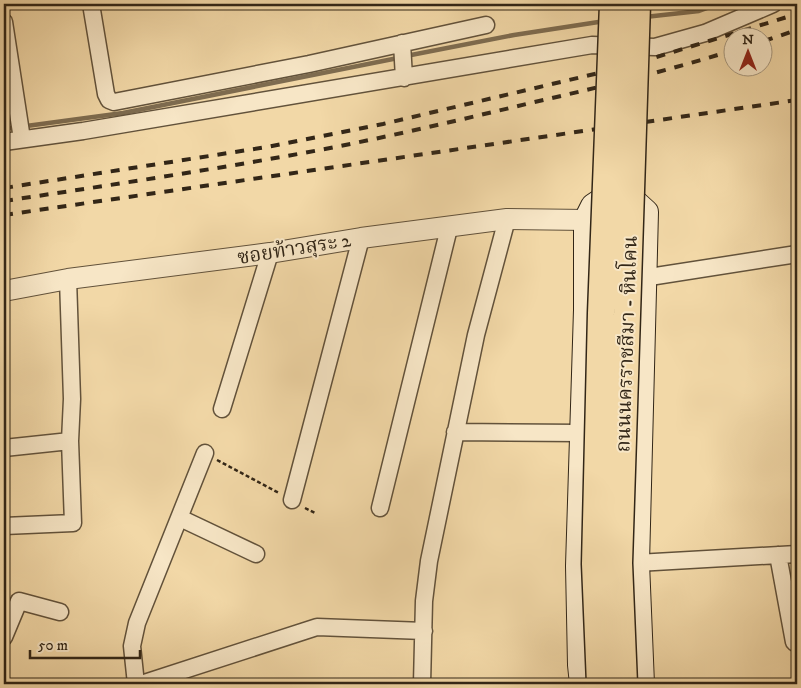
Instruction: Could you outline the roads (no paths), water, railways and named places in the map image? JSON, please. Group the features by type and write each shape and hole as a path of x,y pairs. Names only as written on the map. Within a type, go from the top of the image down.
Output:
{"main road":[{"path":"600,684 595,564 601,313 613,4"},
{"name":"ถนนนครราชสีมา - หินโคน","path":"624,684 619,563 637,4"},
{"path":"582,684 578,566 586,310 586,220 593,206 598,202 618,198 635,202 646,212 637,564 642,684"},
{"path":"586,268 599,279 616,283 627,283 644,278"},
{"path":"586,310 598,300 616,296 633,302 642,312"}],"street":[{"path":"91,4 106,94 109,100 114,102 402,47 486,24"},
{"path":"4,142 21,132 404,72 592,45 655,47 705,33 773,4"},
{"path":"4,22 21,132"},
{"path":"402,47 404,72"},
{"path":"422,684 424,601 429,561 476,335 507,219"},
{"name":"ซอยท้าวสุระ 2","path":"4,291 68,279 270,253 361,238 507,219 586,220"},
{"path":"380,508 449,228"},
{"path":"292,500 361,238"},
{"path":"222,409 270,253"},
{"path":"644,278 797,254"},
{"path":"4,526 73,523 70,441 72,399 68,279"},
{"path":"455,432 582,433"},
{"path":"4,448 70,441"},
{"path":"136,684 132,646 137,623 205,453"},
{"path":"180,518 256,554"},
{"path":"637,564 797,554"},
{"path":"778,555 794,642 797,644"},
{"path":"4,637 19,601 60,612"},
{"path":"141,684 317,627 424,631"}],"waterway":[{"path":"645,17 699,11 718,4"},
{"path":"406,56 514,35 605,21"},
{"path":"4,129 123,113 398,58"}],"railway":[{"path":"4,188 267,147 383,124 624,67 797,14"},
{"path":"774,38 797,30"},
{"path":"4,201 205,170 352,144 613,84 724,53"},
{"path":"4,215 797,100"}]}
